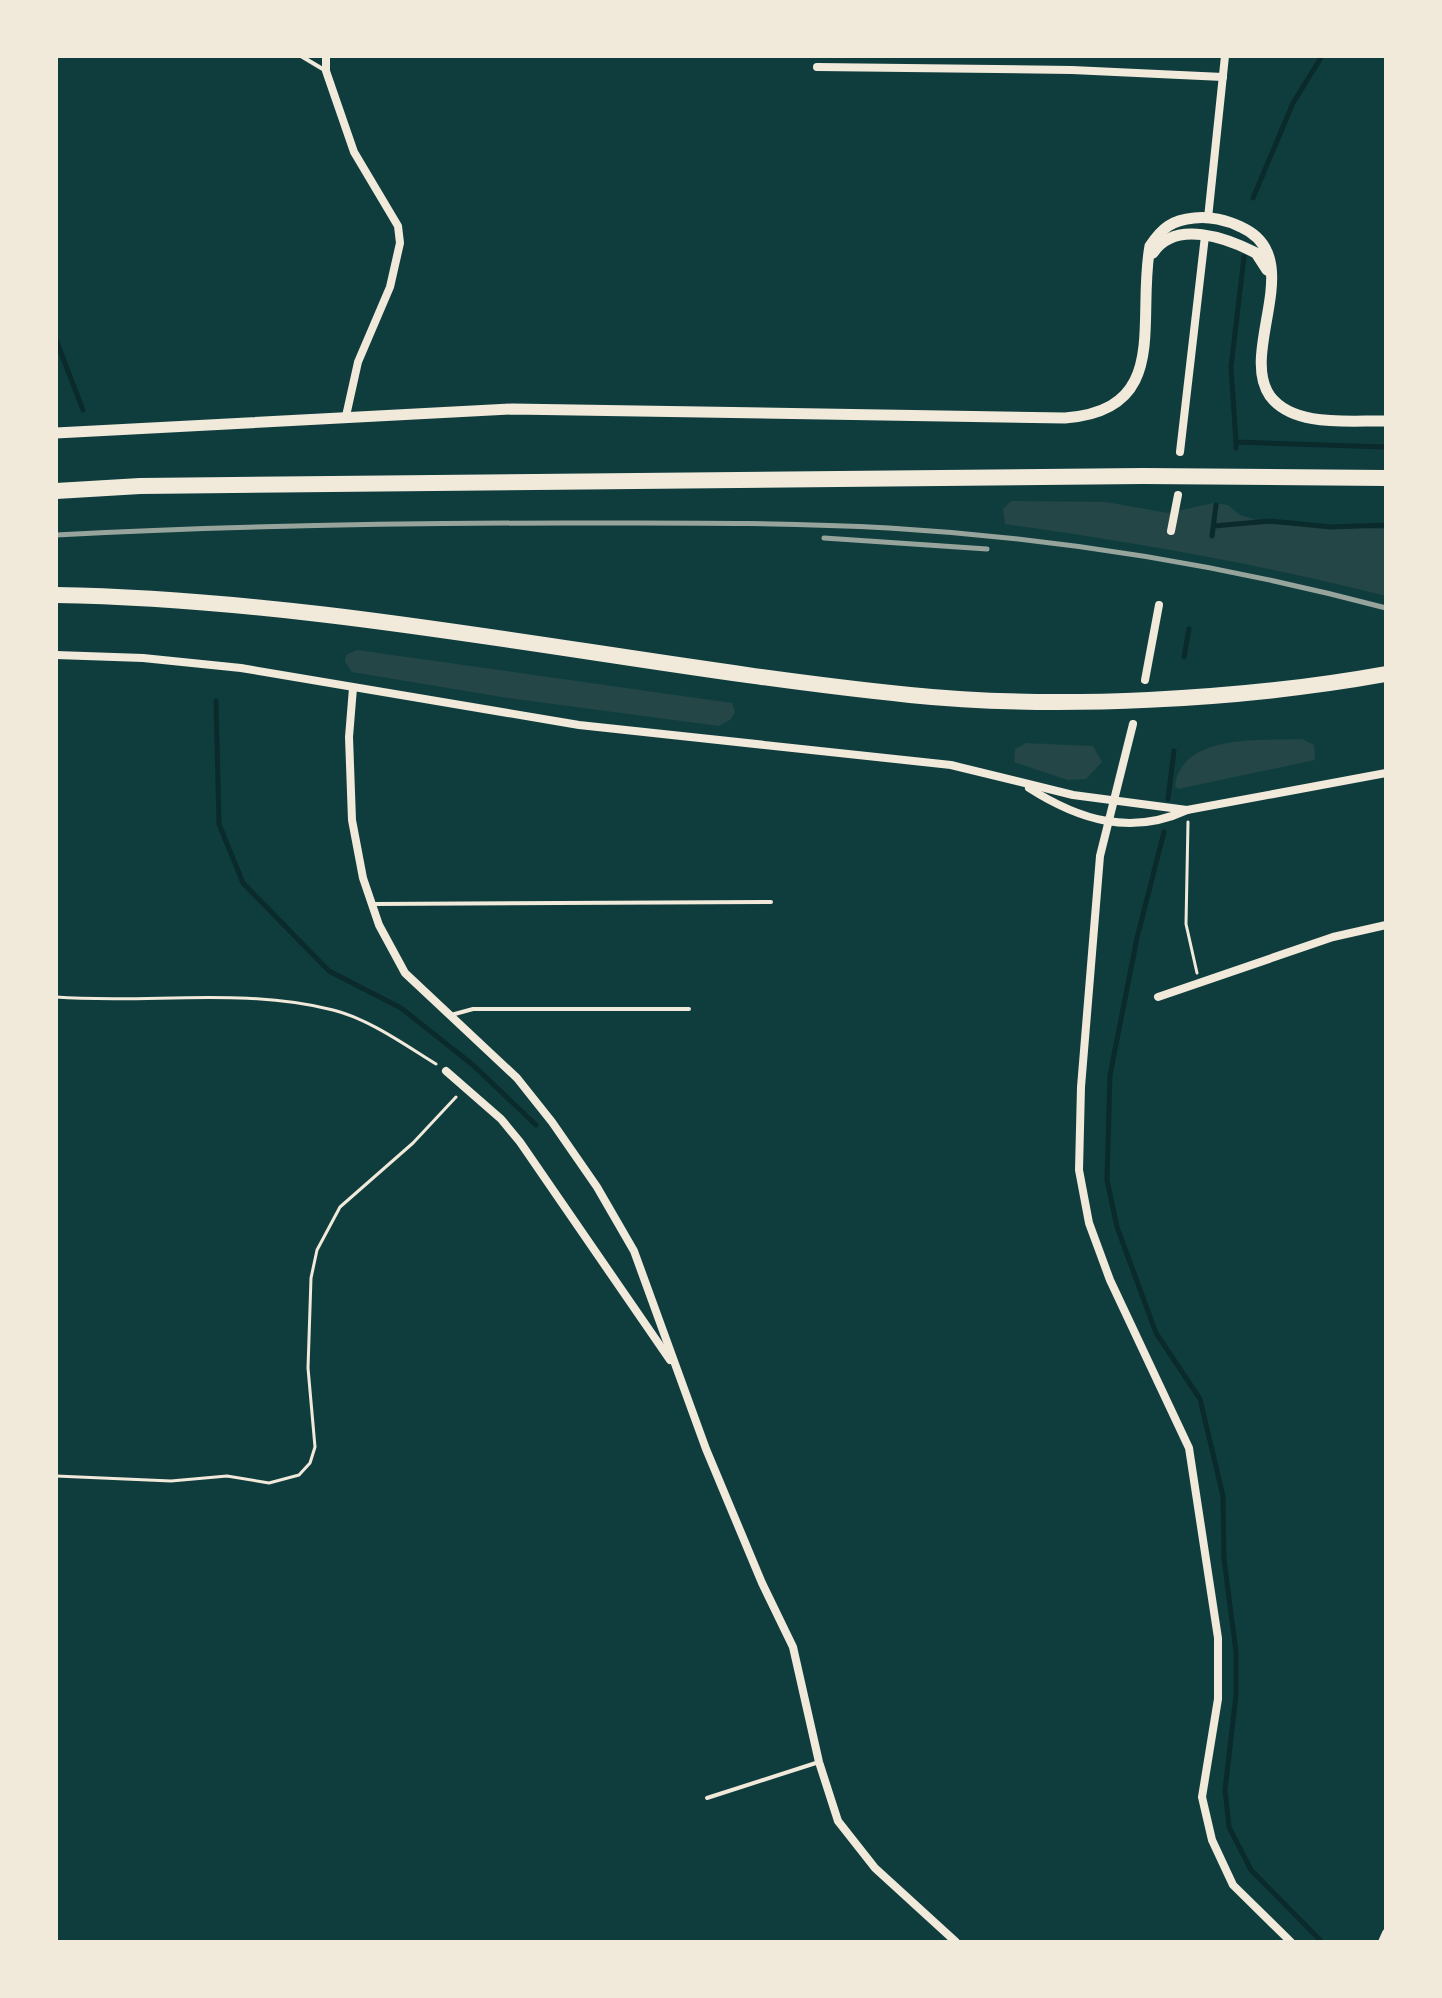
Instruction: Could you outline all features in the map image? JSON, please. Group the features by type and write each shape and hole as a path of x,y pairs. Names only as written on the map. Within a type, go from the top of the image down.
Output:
{"highway":[{"path":"56,491 251,485 1143,476 1386,478"},
{"path":"56,595 287,611 913,695 1020,701 1211,694 1386,674"}],"street":[{"path":"326,56 326,71 354,152 390,210 398,226 400,243 390,287 358,362 346,416"},
{"path":"1180,452 1225,56"},
{"path":"817,67 1072,70 1223,77"},
{"path":"56,433 512,409 1065,418 1098,414 1121,402 1139,374 1150,246 1160,231 1174,221 1208,218 1252,231 1267,252 1271,280 1262,357 1265,388 1272,399 1287,410 1306,417 1386,421"},
{"path":"1147,264 1155,249 1167,238 1183,234 1205,236 1256,253 1271,280"},
{"path":"1171,531 1178,495"},
{"path":"1145,680 1159,605"},
{"path":"56,655 143,658 241,668 579,725 951,765 1023,785 1187,810"},
{"path":"353,688 349,737 352,820 372,904 405,973 517,1078 597,1187 634,1251 675,1368 762,1583 793,1647 819,1762 838,1821 875,1868 956,1942"},
{"path":"1133,724 1107,822 1094,905 1081,1087 1079,1170 1089,1223 1110,1280 1189,1448 1218,1638 1218,1699 1202,1797 1212,1840 1233,1885 1291,1942"},
{"path":"1023,785 1076,815 1107,822 1140,824 1165,821 1187,810 1386,773"},
{"path":"1158,997 1333,937 1386,925"},
{"path":"446,1071 501,1119 542,1172 675,1368"},
{"path":"1382,1942 1386,1933"}],"lane":[{"path":"301,56 326,71"},
{"path":"372,904 771,902"},
{"path":"449,1016 473,1009 689,1009"},
{"path":"707,1798 819,1762"}],"path":[{"path":"1187,810 1186,924 1199,983"},
{"path":"56,997 237,998 314,1006 354,1019 446,1071"},
{"path":"56,1476 171,1481 227,1476 269,1483 299,1475 310,1463 315,1447 308,1368 311,1278 317,1250 340,1207 413,1143 449,1103 470,1090"}],"shaded area":[{"path":"1011,501 1106,502 1168,513 1213,503 1228,505 1240,515 1269,524 1386,529 1386,596 1196,555 1005,524 1003,509"},
{"path":"357,650 732,703 735,712 731,719 719,726 508,698 352,672 345,662 346,655"},
{"path":"1302,739 1314,745 1315,760 1178,789 1175,786 1181,769 1192,757 1207,748 1246,741"},
{"path":"1026,743 1093,746 1102,762 1086,779 1068,780 1014,762 1015,749"}],"waterway":[{"path":"1253,198 1293,103 1322,56"},
{"path":"1236,442 1231,367 1244,257"},
{"path":"56,340 83,410"},
{"path":"1236,448 1236,442 1386,447"},
{"path":"1212,536 1216,505"},
{"path":"1214,526 1270,521 1331,527 1386,525"},
{"path":"1184,657 1189,629"},
{"path":"216,701 219,824 243,883 329,971 401,1008 473,1065 536,1125"},
{"path":"1168,799 1174,751"},
{"path":"1164,832 1137,938 1110,1075 1107,1180 1117,1227 1156,1333 1200,1399 1223,1496 1224,1559 1236,1652 1236,1695 1225,1790 1229,1827 1251,1870 1322,1942"}],"railway":[{"path":"56,535 247,527 439,524 728,523 889,528 1015,539 1140,556 1264,579 1386,608"},
{"path":"824,538 987,549"}]}
